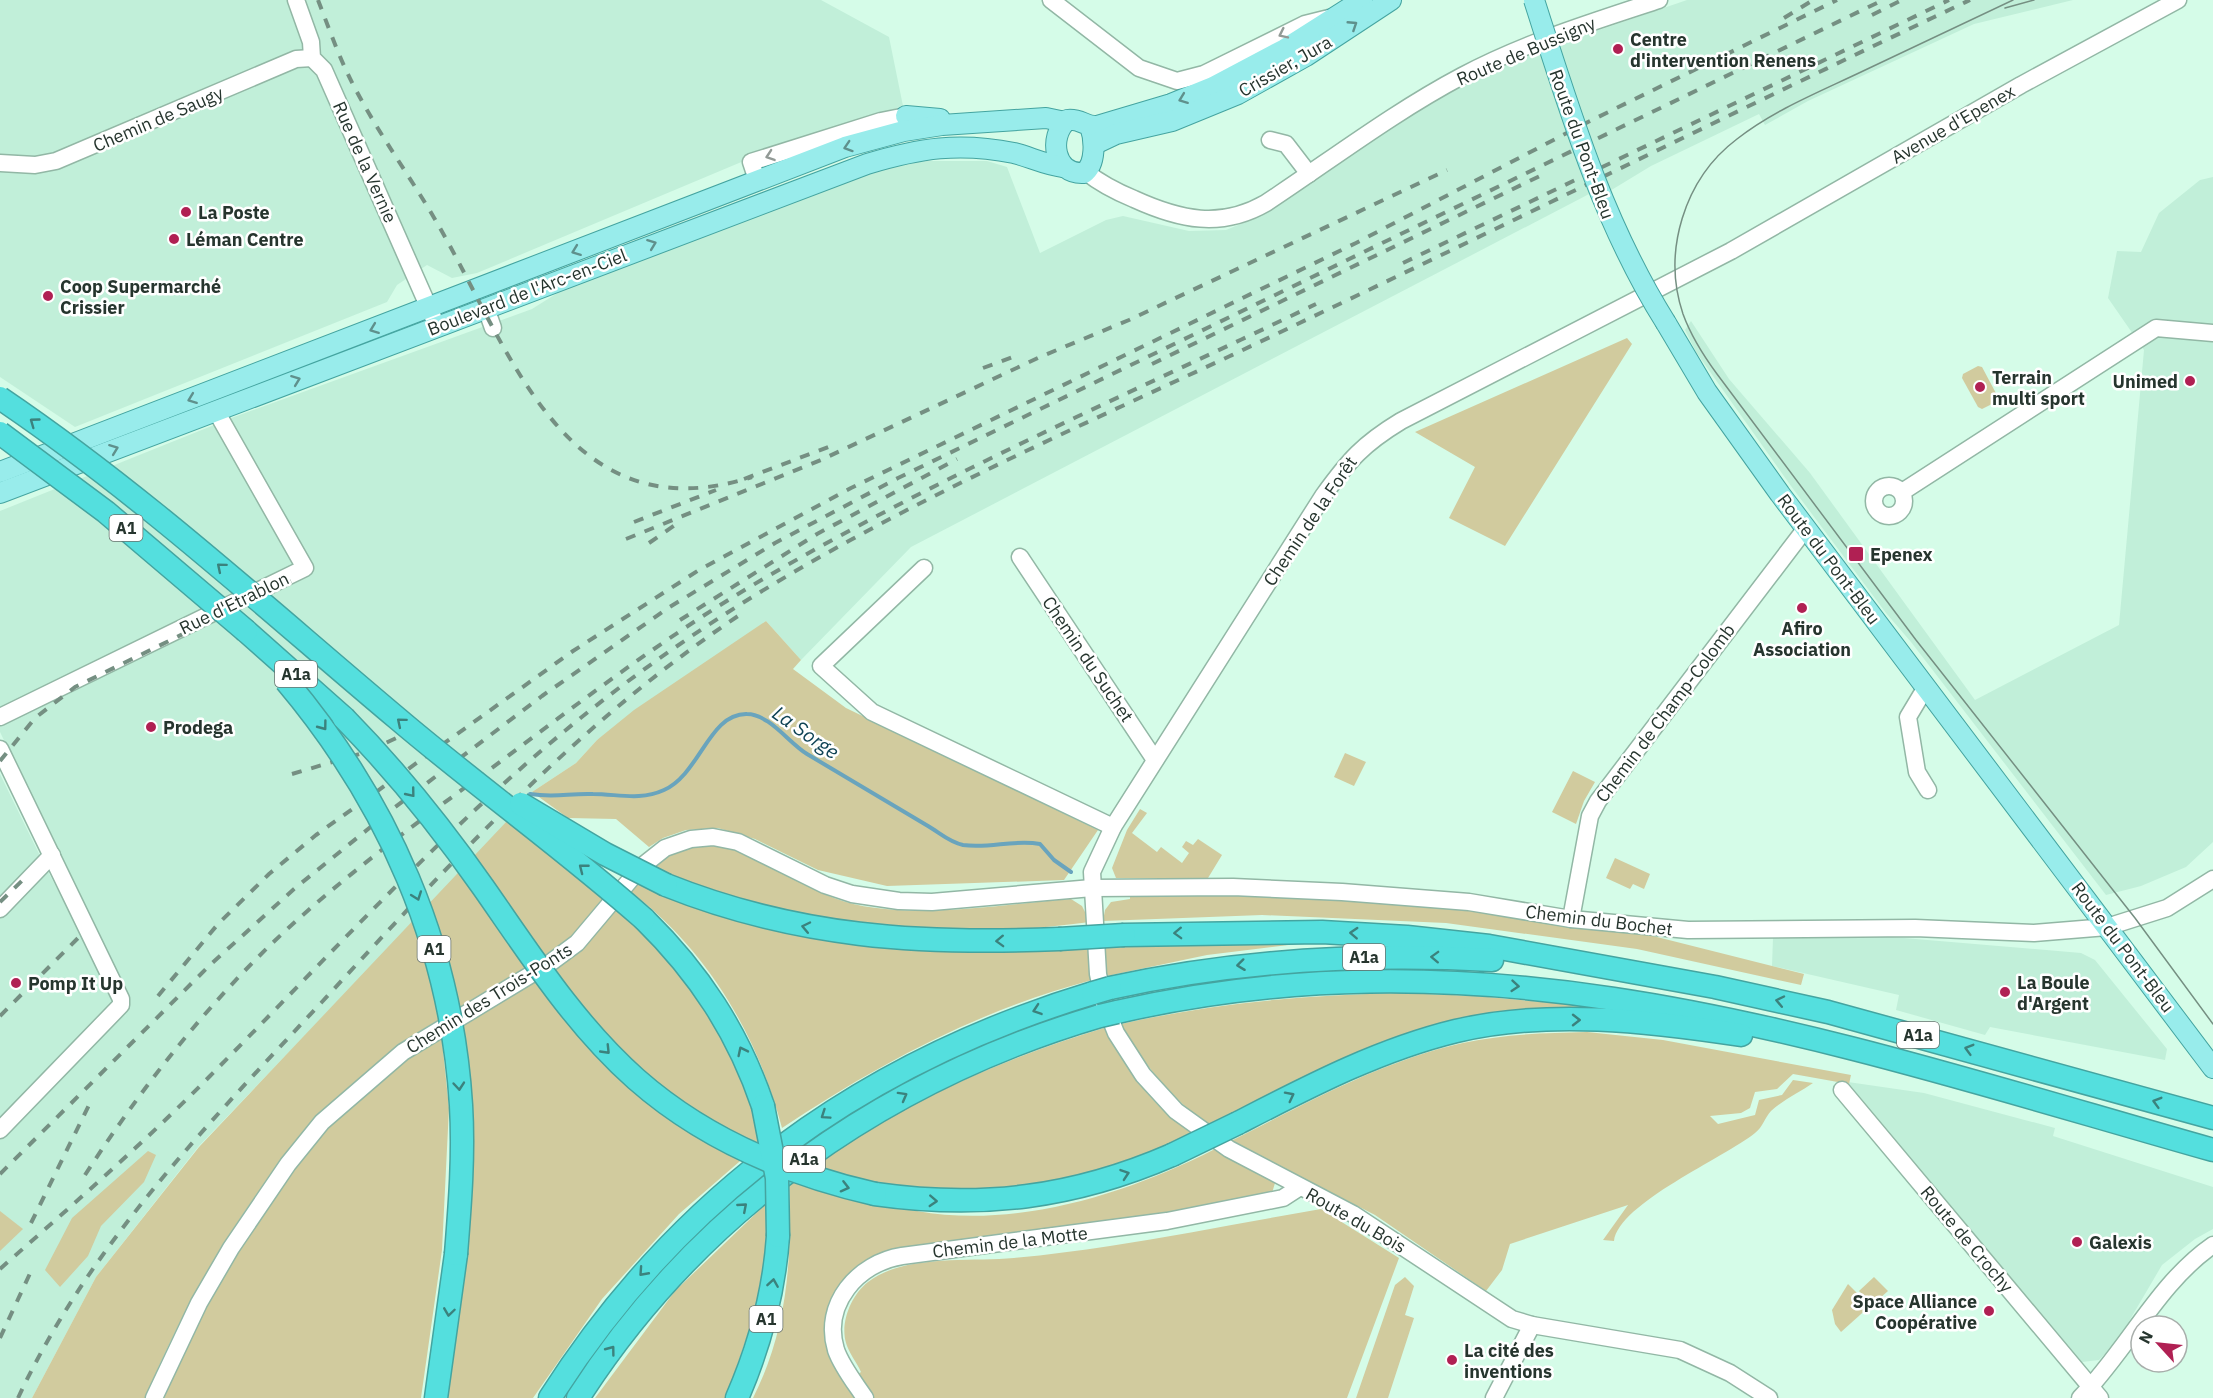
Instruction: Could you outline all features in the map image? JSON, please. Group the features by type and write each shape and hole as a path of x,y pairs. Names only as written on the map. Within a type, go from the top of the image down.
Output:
{"highway":[{"name":"A1","path":"0,398 75,451 175,528 446,759 644,919 686,962 709,992 745,1057 762,1106 777,1178 778,1236 771,1299 762,1333 737,1398"},
{"name":"A1","path":"0,433 114,519 246,631 330,736 368,794 401,858 427,925 447,998 459,1081 461,1175 456,1254 436,1398"},
{"name":"A1a","path":"246,631 344,718 395,773 461,856 568,1006 636,1078 689,1119 751,1154 818,1180 875,1194 956,1202 1026,1197 1095,1183 1172,1155 1321,1081 1389,1051 1457,1031 1527,1020 1592,1020 1696,1029 1763,1039 1852,1056 2039,1101"},
{"name":"A1a","path":"446,759 579,840 666,885 756,915 846,934 934,941 1272,931 1407,937 1501,948 1714,987 1839,1015 2213,1118"},
{"name":"A1a","path":"550,1398 601,1324 659,1255 712,1203 780,1146 854,1096 929,1055 1022,1016 1102,991 1218,968 1325,958 1458,958 1619,971"},
{"name":"A1a","path":"578,1398 626,1331 677,1271 728,1220 795,1166 853,1125 931,1081 1021,1042 1108,1014 1202,994 1306,983 1407,980 1518,987 1648,1003 1733,1019 1865,1051 2213,1150"}],"main road":[{"path":"1063,167 1058,161 1056,147 1059,132 1055,120 1080,120 1090,126 1189,97 1249,70 1362,0"},
{"name":"Crissier, Jura","path":"1093,147 1109,136 1172,120 1214,105 1263,81 1391,0"},
{"name":"Route du Pont-Bleu","path":"1534,0 1552,62 1606,211 1629,260 1707,392 1806,528 2213,1068"},
{"path":"906,116 978,123"},
{"name":"Boulevard de l'Arc-en-Ciel","path":"0,472 757,180 875,138 942,125 1055,120"},
{"path":"1086,172 1091,164 1093,147 1090,126"},
{"name":"Boulevard de l'Arc-en-Ciel","path":"0,493 813,182 905,152 936,147 977,147 1020,154 1063,167"},
{"name":"Route de Bussigny","path":"1063,167 1075,173 1086,172"}],"street":[{"name":"Rue de la Vernie","path":"296,0 311,42 312,58 324,70 437,326"},
{"path":"1051,0 1102,41 1148,72 1177,81 1204,74 1305,24 1338,16"},
{"name":"Route de Bussigny","path":"1086,172 1104,185 1157,210 1181,218 1228,219 1256,209 1424,98 1463,75 1540,41 1659,0"},
{"name":"Avenue d'Epenex","path":"1731,251 2021,85 2178,0"},
{"name":"Chemin de Saugy","path":"0,163 35,165 56,160 296,59 312,58"},
{"path":"757,180 751,162 881,121 906,116"},
{"path":"1270,140 1286,144 1309,174"},
{"name":"Chemin de la Forêt","path":"1092,888 1093,867 1113,827 1322,498 1362,447 1401,421 1731,251"},
{"path":"486,308 493,328"},
{"path":"1902,492 2156,328 2213,333"},
{"name":"Rue d'Etrablon","path":"0,717 305,568 216,411"},
{"name":"Chemin de Champ-Colomb","path":"1571,919 1590,816 1598,801 1806,528"},
{"name":"Chemin du Suchet","path":"1020,557 1155,760"},
{"path":"924,568 821,666 872,712 1113,827"},
{"path":"1926,687 1908,717 1917,772 1928,790"},
{"path":"0,749 121,999 121,1005 0,1130"},
{"name":"Chemin des Trois-Ponts","path":"154,1398 199,1303 231,1248 288,1164 322,1122 403,1052 550,963 577,943 641,867 665,848 682,841 702,837 729,839 825,885 852,894 899,901 932,902 1092,888"},
{"path":"0,909 52,855"},
{"name":"Chemin du Bochet","path":"1092,888 1204,886 1342,892 1469,902 1571,919 1688,930 1915,928 2034,933 2107,927 2167,908 2213,879"},
{"name":"Route du Bois","path":"1092,888 1098,974 1104,1003 1116,1033 1143,1075 1176,1111 1253,1163 1353,1214 1502,1313 1532,1325 1680,1350 1730,1373 1769,1398"},
{"name":"Route de Crochy","path":"1842,1090 2090,1394 2177,1275 2195,1257 2213,1245"},
{"name":"Chemin de la Motte","path":"865,1398 840,1359 834,1341 833,1324 838,1302 848,1287 873,1264 890,1258 916,1254 1167,1221 1283,1198 1300,1187"},
{"path":"1494,1398 1532,1325"}],"shaded area":[{"path":"0,0 821,0 889,37 903,106 765,152 477,273 452,278 427,265 397,285 387,302 75,427 0,377"},
{"path":"1687,0 2073,0 1974,24 1808,101 1765,125 1759,114 1651,166 1595,200 1591,193 911,547 801,660 766,621 597,740 576,763 532,792 488,844 199,1146 96,1277 32,1398 0,1398 0,774 45,866 126,1017 65,866 0,732 0,511 234,417 532,309 559,292 828,187 895,165 927,161 987,161 1007,167 1040,253 1106,220 1123,216 1189,231 1226,230 1265,214 1420,109 1509,61"},
{"path":"2213,177 2213,842 2186,867 2141,886 2106,895 1911,642 1886,613 1791,486 1696,352 1685,330 1691,321 1729,379 1810,473 1975,700 2119,625 2144,350 2108,298 2117,251 2141,252 2159,213 2200,180"},
{"path":"1627,338 1632,344 1505,546 1449,518 1475,467 1415,432"},
{"name":"Terrain multi sport","path":"1978,366 1982,367 1998,397 1998,401 1982,409 1978,407 1962,378 1963,374"},
{"path":"766,621 801,660 793,669 846,708 1098,830 1064,880 887,886 818,870 755,839 718,828 686,830 663,838 649,847 616,819 568,818 532,792 576,763 597,740 634,710"},
{"path":"1345,753 1366,762 1354,786 1334,777"},
{"path":"1573,771 1595,782 1584,801 1576,824 1552,812"},
{"path":"1140,809 1147,813 1132,833 1157,852 1161,847 1182,863 1189,853 1182,847 1186,841 1193,845 1198,839 1222,855 1208,878 1116,878 1112,868 1127,830"},
{"path":"507,821 606,898 557,951 510,981 411,1037 352,1085 314,1124 247,1208 218,1254 191,1301 145,1398 32,1398 96,1277 199,1147"},
{"path":"709,844 758,858 818,891 860,905 919,911 1071,899 1082,906 1090,922 1018,929 963,931 871,925 825,919 736,899 651,867 681,849"},
{"path":"1615,858 1650,874 1644,889 1633,884 1630,889 1606,878"},
{"path":"639,881 793,934 865,946 934,950 1087,946 1092,980 1009,1007 931,1041 855,1082 782,1128 759,1060 744,1028 706,968 684,941 659,915 631,892"},
{"path":"1130,896 1274,896 1378,901 1470,911 1653,936 1804,974 1801,985 1637,949 1446,923 1262,915 1103,921 1105,910 1111,902 1130,899"},
{"path":"616,907 669,960 709,1012 739,1070 762,1142 679,1214 602,1299 533,1398 446,1398 464,1282 469,1188 460,1021"},
{"path":"1892,937 2081,953 2095,960 2167,1049 2165,1060 1990,1027 1985,1035 1896,1010 1899,995 1772,966 1773,938"},
{"path":"1297,940 1297,944 1207,955 1107,976 1103,946"},
{"path":"1400,993 1477,996 1586,1006 1585,1009 1532,1009 1209,1127 1160,1080 1139,1054 1121,1024 1260,1001"},
{"path":"1107,1027 1132,1074 1166,1113 1194,1135 1166,1149 1071,1181 950,1193 875,1184 811,1169 880,1123 953,1085 1029,1053"},
{"path":"441,1031 449,1108 442,1250 421,1398 161,1398 219,1283 299,1161 316,1139 352,1102"},
{"path":"1587,1032 1663,1040 1851,1075 1849,1084 1793,1074 1777,1089 1755,1092 1750,1108 1741,1113 1710,1116 1718,1124 1755,1115 1759,1100 1782,1095 1793,1080 1813,1083 1771,1111 1755,1133 1675,1182 1634,1212 1620,1226 1614,1241 1603,1240 1628,1205 1510,1244 1502,1270 1486,1291 1375,1215 1231,1141 1315,1098 1373,1072 1433,1051 1494,1038"},
{"path":"1841,1081 1924,1093 2055,1128 2053,1136 2213,1187 2213,1229 2195,1239 2162,1265 2133,1314 2129,1314 2129,1321 2118,1340 2099,1360 2082,1362"},
{"path":"1215,1149 1275,1183 1272,1193 1167,1214 894,1250 860,1265 834,1299 849,1381 861,1372 846,1343 845,1327 848,1310 862,1288 883,1273 918,1263 1014,1258 1098,1248 1321,1209 1399,1258 1347,1398 753,1398 774,1344 786,1290 790,1235 789,1178 917,1211 955,1215 993,1215 1070,1204 1108,1193 1145,1180"},
{"path":"148,1151 156,1155 144,1182 101,1226 88,1256 60,1287 45,1270 72,1218"},
{"path":"770,1200 763,1289 726,1398 595,1398 675,1291"},
{"path":"0,1211 23,1229 0,1251"},
{"path":"1405,1277 1414,1286 1405,1315 1414,1318 1388,1398 1356,1398 1395,1285"},
{"path":"1874,1277 1888,1291 1872,1305 1859,1291"},
{"path":"1848,1284 1870,1306 1841,1332 1835,1324 1832,1310"}],"waterway":[{"name":"La Sorge","path":"530,794 638,796 664,790 687,771 723,723 734,716 755,715 771,724 807,754 953,842 973,846 1040,844 1054,860 1071,872"}],"tram line":[{"path":"2013,0 1797,102 1766,119 1737,139 1703,174 1682,218 1675,266 1677,290 1690,330 1717,374 1916,640 2135,918 2213,1024"},
{"path":"2005,8 2034,0"}],"railway":[{"path":"318,0 351,81 387,144 440,228 521,377 553,421 591,457 635,480 688,488 752,477"},
{"path":"1784,18 1813,0"},
{"path":"158,996 218,924 269,874 316,835 573,651 699,570 851,488 1356,243 1588,122 1837,0"},
{"path":"0,1174 210,965 294,889 394,808 542,696 668,608 775,543 898,478 1883,0"},
{"path":"1872,15 1902,0"},
{"path":"1403,263 1949,0"},
{"path":"0,1269 159,1126 369,913 534,757 653,663 721,617 791,574 934,496 1323,312 1970,0"},
{"path":"626,539 821,460 1040,357 1129,320 1447,170"},
{"path":"1152,364 1546,173"},
{"path":"85,1175 129,1110 202,1017 284,932 384,848 651,651 753,585 891,509 1032,438 1316,304"},
{"path":"983,368 1018,355"},
{"path":"744,479 831,446"},
{"path":"680,620 817,534 957,459"},
{"path":"634,522 716,490"},
{"path":"649,543 678,523"},
{"path":"0,761 35,718 75,687 291,581"},
{"path":"18,1398 47,1342 80,1288 115,1238 154,1188 236,1095 419,898 518,797 623,702 738,616"},
{"path":"292,774 366,752 418,728"},
{"path":"0,902 28,875"},
{"path":"0,1016 78,938"},
{"path":"31,1223 90,1103"},
{"path":"0,1338 33,1267"}],"place":[{"name":"Centre d'intervention Renens","path":"1618,49"},
{"name":"La Poste","path":"186,212"},
{"name":"Léman Centre","path":"174,239"},
{"name":"Coop Supermarché Crissier","path":"48,296"},
{"name":"Unimed","path":"2190,381"},
{"name":"Terrain multi sport","path":"1980,387"},
{"name":"Epenex","path":"1856,554"},
{"name":"Afiro Association","path":"1802,608"},
{"name":"Prodega","path":"151,727"},
{"name":"Pomp It Up","path":"16,983"},
{"name":"La Boule d'Argent","path":"2005,992"},
{"name":"Galexis","path":"2077,1242"},
{"name":"Space Alliance Coopérative","path":"1989,1311"},
{"name":"La cité des inventions","path":"1452,1360"}]}
